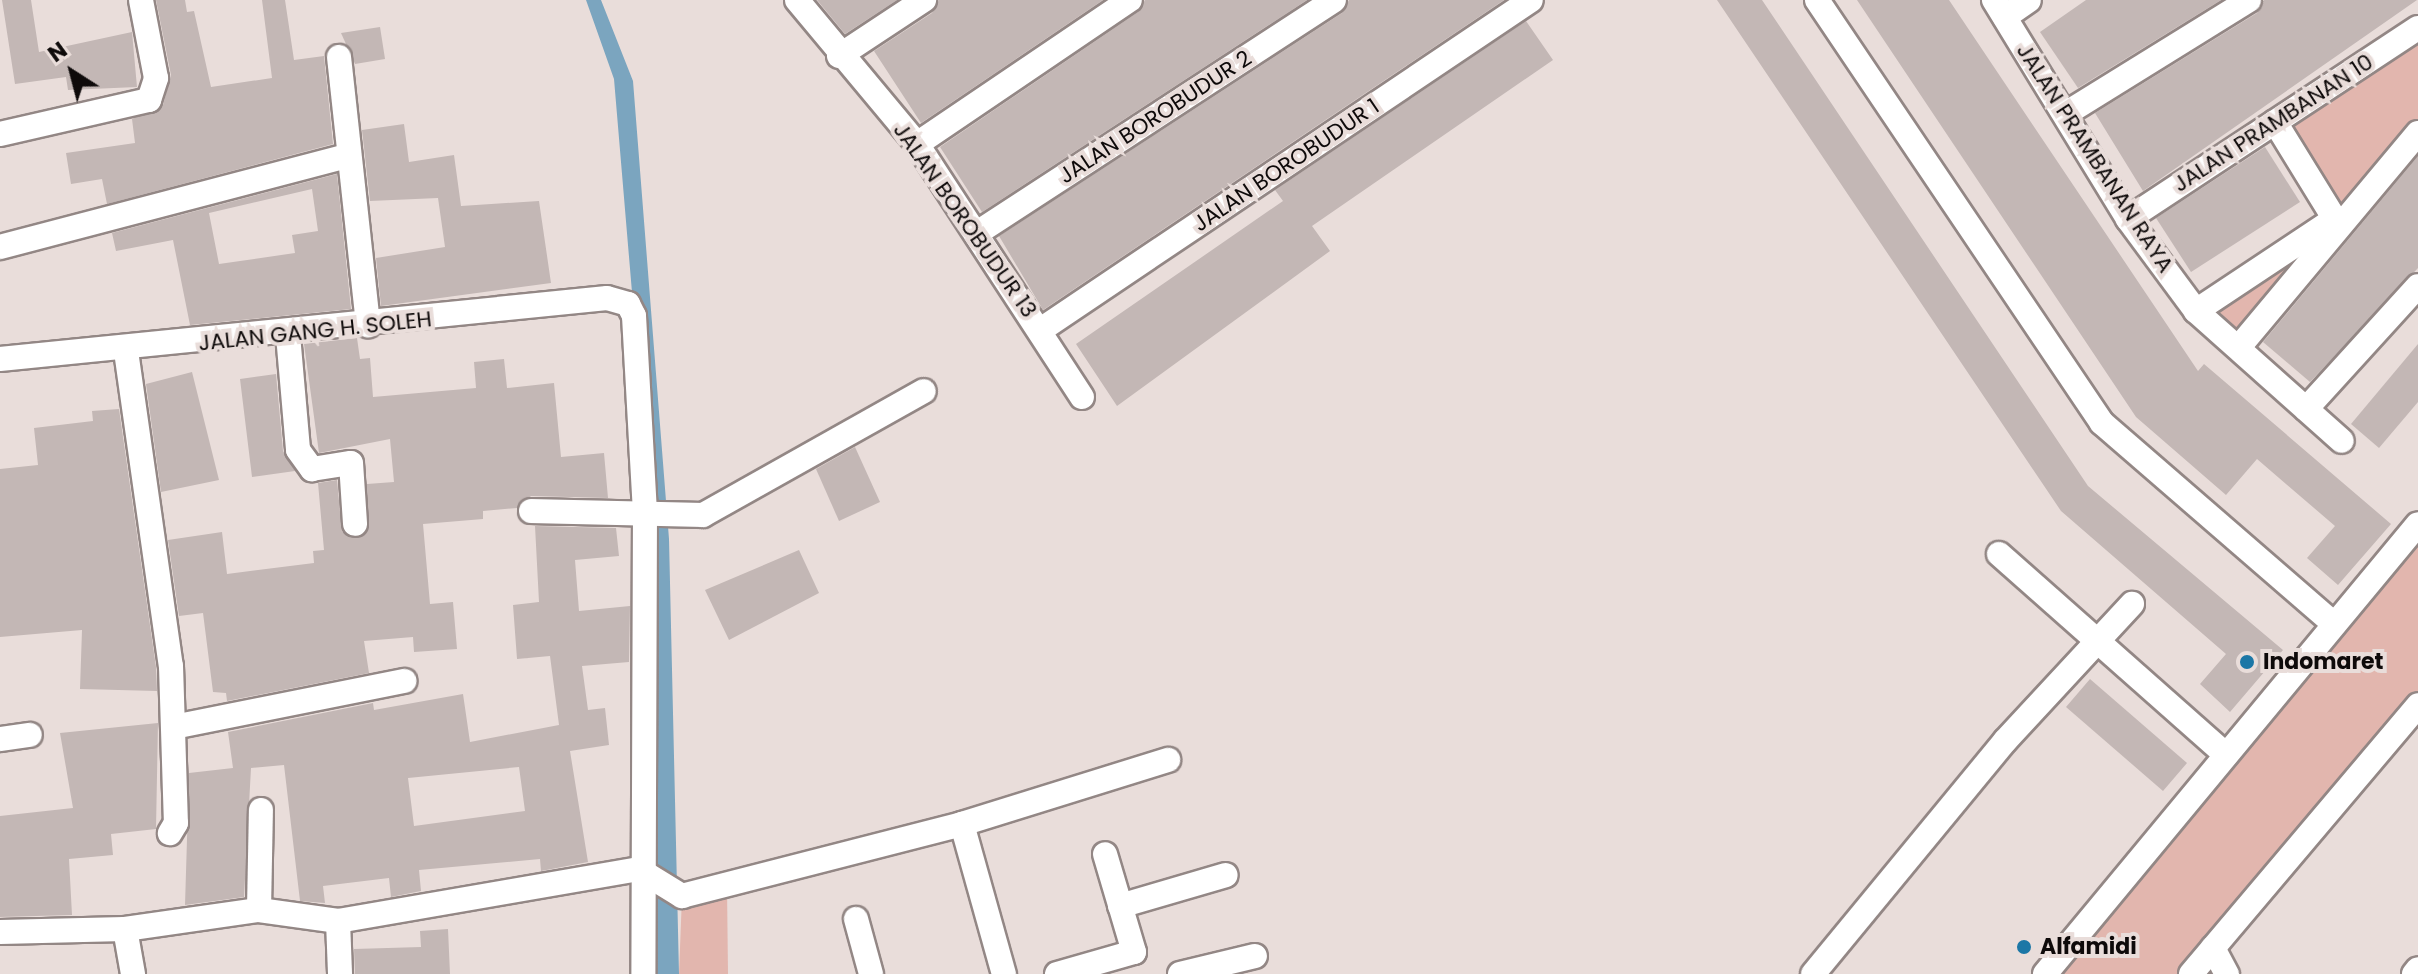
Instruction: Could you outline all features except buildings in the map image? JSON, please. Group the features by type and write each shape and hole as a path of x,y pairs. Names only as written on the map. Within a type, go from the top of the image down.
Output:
{"street":[{"path":"0,134 149,100 156,78 141,0"},
{"name":"JALAN BOROBUDUR 13","path":"797,0 839,56 917,144 1042,329 1082,397"},
{"path":"839,56 924,0"},
{"path":"917,144 1130,0"},
{"name":"JALAN BOROBUDUR 2","path":"977,233 1334,0"},
{"name":"JALAN BOROBUDUR 1","path":"1042,329 1531,0"},
{"path":"1817,0 2102,423 2333,623"},
{"path":"1999,8 2029,0"},
{"path":"2067,113 2249,0"},
{"name":"JALAN PRAMBANAN RAYA","path":"1999,8 2067,113 2128,219 2196,311 2342,441"},
{"name":"JALAN PRAMBANAN 10","path":"2128,219 2418,28"},
{"path":"339,57 368,325"},
{"path":"2275,122 2336,223"},
{"path":"2239,347 2336,223 2418,133"},
{"path":"0,247 212,186 348,156"},
{"path":"2196,311 2336,223"},
{"path":"2306,409 2418,286"},
{"name":"JALAN GANG H. SOLEH","path":"0,359 126,351 288,335 607,298 628,304 635,321 645,510"},
{"path":"288,335 298,450 312,469 351,463 355,524"},
{"path":"126,351 164,604 174,727 176,823 170,833"},
{"path":"531,511 645,510 703,515 924,391"},
{"path":"643,974 638,869 645,510"},
{"path":"2045,974 2418,524"},
{"path":"1999,554 2226,755"},
{"path":"1813,974 2132,604"},
{"path":"174,727 404,681"},
{"path":"2191,974 2418,705"},
{"path":"0,739 30,735"},
{"path":"0,932 125,929 259,910 338,921 638,869 682,896 962,824 1168,760"},
{"path":"259,910 261,810"},
{"path":"962,824 1004,974"},
{"path":"1057,974 1134,952 1105,854"},
{"path":"1120,906 1226,875"},
{"path":"856,919 871,974"},
{"path":"338,921 340,974"},
{"path":"125,929 133,974"},
{"path":"2213,948 2227,974"},
{"path":"1180,974 1255,956"},
{"path":"2414,974 2418,969"}],"shaded area":[{"path":"2418,28 2418,133 2239,347 2196,311 2333,220 2275,122"},
{"path":"2418,524 2418,705 2191,974 2045,974"},
{"path":"727,887 728,974 679,974 682,896"}],"water":[{"path":"586,0 601,0 633,81 669,539 679,974 643,974 634,316 614,79"}],"place":[{"name":"Indomaret","path":"2247,662"},
{"name":"Alfamidi","path":"2024,947"}]}
